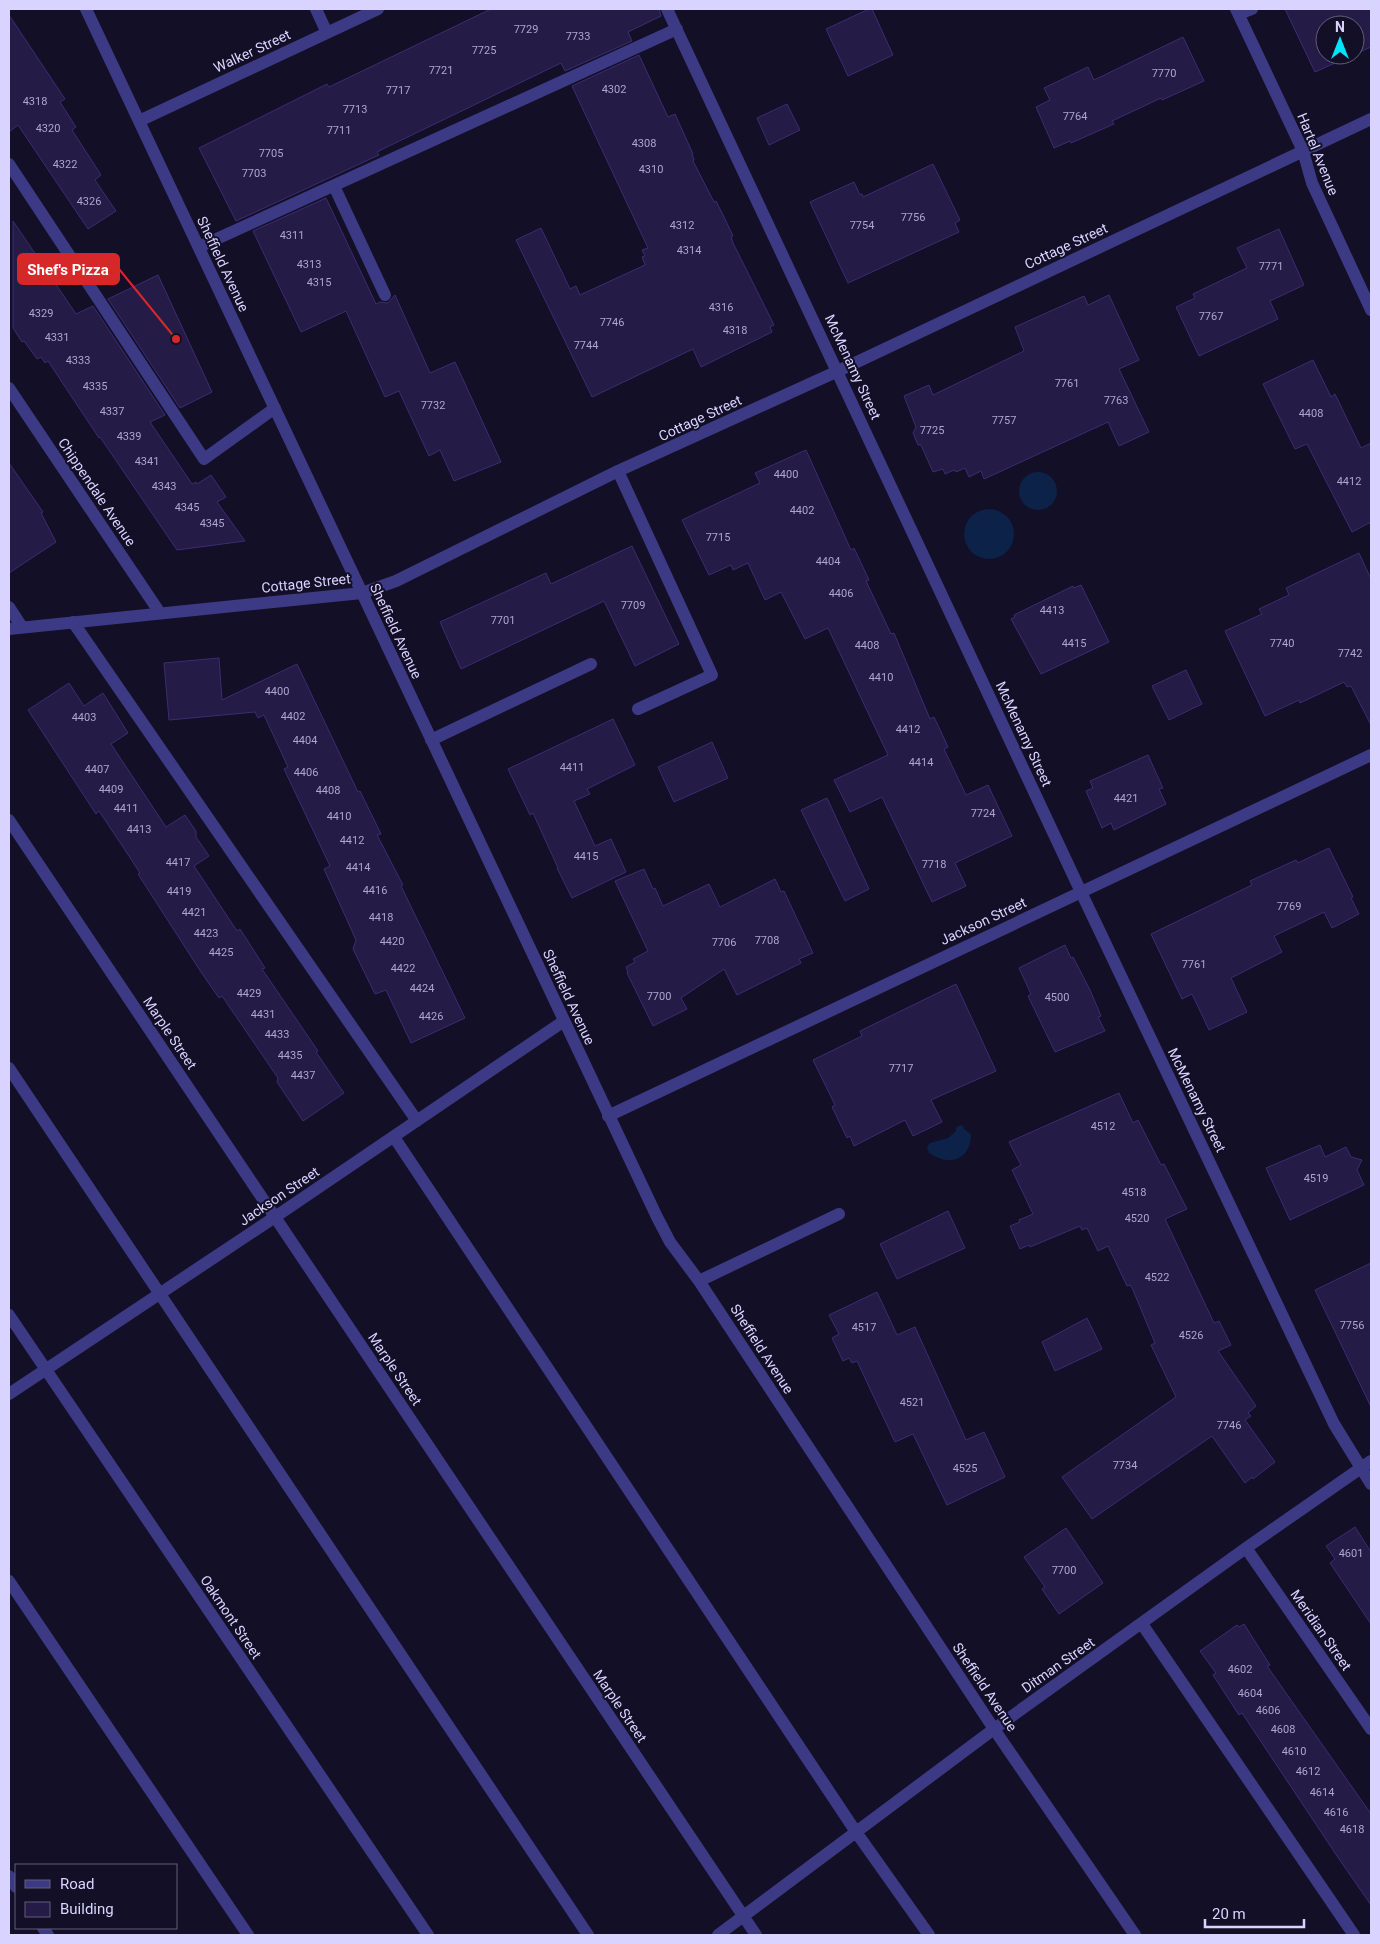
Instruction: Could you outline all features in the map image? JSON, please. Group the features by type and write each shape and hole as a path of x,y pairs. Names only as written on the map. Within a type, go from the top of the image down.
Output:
{"street":[{"name":"Sheffield Avenue","path":"86,9 608,1116 670,1242 699,1281 994,1729 1135,1935"},
{"path":"316,9 327,33"},
{"name":"Walker Street","path":"139,121 378,9"},
{"name":"McMenamy Street","path":"667,9 1081,892 1330,1414 1366,1465 1371,1484"},
{"path":"1238,12 1252,9"},
{"name":"Hartel Avenue","path":"1238,12 1303,151 1312,182 1371,310"},
{"path":"199,247 677,29"},
{"name":"Cottage Street","path":"9,629 362,593 396,581 618,471 838,371 1371,119"},
{"path":"9,164 204,459 275,408"},
{"path":"334,186 385,295"},
{"name":"Chippendale Avenue","path":"9,388 160,613"},
{"path":"618,471 712,675 638,709"},
{"path":"9,607 22,627"},
{"path":"73,622 417,1121"},
{"path":"431,740 591,664"},
{"name":"Jackson Street","path":"608,1116 1371,754"},
{"name":"Marple Street","path":"9,820 756,1935"},
{"name":"Jackson Street","path":"9,1394 564,1021"},
{"path":"9,1068 588,1935"},
{"path":"394,1137 856,1832 929,1935"},
{"path":"699,1281 839,1214"},
{"name":"Oakmont Street","path":"9,1315 428,1935"},
{"name":"Ditman Street","path":"718,1935 994,1729 1246,1548 1366,1465"},
{"name":"Meridian Street","path":"1246,1548 1371,1729"},
{"path":"9,1581 248,1935"},
{"path":"1142,1624 1354,1935"}],"water":[{"path":"1038,472 1051,478 1057,491 1051,504 1038,510 1025,504 1019,491 1025,478"},
{"path":"984,509 994,509 1007,516 1014,529 1014,539 1007,552 994,559 984,559 975,555 968,548 964,539 964,529 968,520 975,513"},
{"path":"962,1125 971,1134 970,1143 963,1155 951,1160 944,1160 929,1153 927,1147 930,1143 948,1138 956,1131 956,1127"}],"building":[{"path":"491,9 659,9 661,16 628,32 632,41 565,71 561,63 377,152 379,155 236,221 199,148 327,84 329,87"},
{"path":"872,9 893,55 848,76 826,29"},
{"path":"1285,9 1371,9 1371,47 1365,50 1365,15 1315,15 1315,65 1331,65 1315,72"},
{"path":"9,15 65,99 60,102 76,127 72,130 101,175 95,180 116,211 88,229 18,125 9,132"},
{"path":"1183,37 1204,81 1162,100 1161,98 1112,121 1114,124 1071,143 1070,141 1054,148 1036,107 1050,100 1044,88 1088,67 1094,80"},
{"path":"639,55 668,117 675,114 693,154 693,161 725,219 733,236 731,237 733,243 774,325 770,327 772,332 701,367 693,349 592,397 516,240 541,228 570,289 576,286 580,295 645,265 642,257 645,256 642,250 648,248 572,86"},
{"path":"787,104 800,130 769,145 757,118"},
{"path":"933,164 960,220 955,223 959,232 848,283 810,202 854,182 860,195 862,194 863,197"},
{"path":"326,198 376,304 380,302 388,303 395,295 430,373 455,362 501,462 454,481 440,450 429,456 399,391 385,397 346,311 301,332 253,231"},
{"path":"13,221 76,314 93,306 165,415 150,422 192,484 196,482 197,484 211,475 226,497 217,502 245,541 177,550 48,361 45,363 41,357 37,359 24,341 22,342 13,328"},
{"path":"1279,229 1304,285 1270,301 1278,319 1199,356 1176,307 1195,298 1193,294 1247,268 1237,248"},
{"path":"158,275 212,392 180,408 108,299"},
{"path":"1109,295 1139,360 1119,369 1149,432 1119,446 1108,422 984,479 981,471 969,477 965,468 945,474 943,469 933,472 921,445 918,445 913,433 916,427 904,396 929,385 933,395 1024,351 1015,327 1084,296 1088,305"},
{"path":"1313,360 1331,397 1335,394 1361,448 1371,443 1371,522 1352,532 1307,444 1295,449 1263,384"},
{"path":"806,450 851,550 854,548 869,580 866,581 891,634 894,633 930,719 934,717 942,734 948,747 944,749 966,795 988,785 1012,836 955,863 966,886 932,902 882,797 850,812 834,780 888,755 828,628 805,639 781,592 765,600 748,563 733,570 731,565 709,575 682,520 760,483 755,473"},
{"path":"9,463 43,512 41,513 56,542 9,573"},
{"path":"632,546 679,644 635,666 604,601 461,669 440,622 546,573 551,584"},
{"path":"1359,553 1371,579 1371,725 1351,686 1347,687 1344,682 1300,703 1299,700 1265,716 1225,631 1262,614 1259,609 1289,595 1286,588"},
{"path":"1081,585 1109,642 1041,674 1011,619 1015,617 1014,615 1073,586 1074,588"},
{"path":"219,658 222,700 297,664 358,792 360,791 381,834 377,835 403,885 401,886 465,1018 411,1043 386,990 375,994 353,949 356,940 324,869 330,866 284,769 288,767 264,715 258,718 255,712 169,720 164,663"},
{"path":"1186,670 1202,704 1169,720 1152,686"},
{"path":"69,683 84,706 103,693 128,733 111,744 166,827 185,815 196,831 196,837 209,856 194,866 237,931 240,929 265,968 262,969 344,1093 303,1121 277,1082 278,1078 222,996 219,998 201,972 138,874 140,873 127,853 99,811 96,814 28,710"},
{"path":"613,719 635,765 587,789 590,794 574,801 595,846 611,839 626,872 572,898 533,813 530,815 508,769"},
{"path":"712,742 728,778 674,802 658,767"},
{"path":"1148,755 1163,788 1159,789 1166,804 1114,830 1111,823 1102,828 1086,791 1093,788 1090,781"},
{"path":"827,798 869,889 845,901 801,810"},
{"path":"1329,848 1353,897 1351,898 1359,914 1332,928 1324,912 1274,936 1282,952 1231,978 1247,1012 1209,1030 1192,994 1182,999 1151,934 1252,885 1250,881 1296,860 1298,863"},
{"path":"644,869 663,906 709,884 720,907 775,879 781,892 784,891 813,953 799,959 801,963 737,995 724,969 681,998 687,1009 653,1026 627,973 626,967 635,962 633,959 648,951 615,881"},
{"path":"1065,945 1090,990 1101,1016 1098,1017 1105,1031 1055,1052 1028,996 1031,994 1019,968"},
{"path":"956,984 996,1071 931,1100 942,1122 913,1136 905,1120 854,1146 850,1136 847,1138 832,1107 835,1105 813,1060 862,1036 860,1031"},
{"path":"1119,1093 1133,1123 1138,1120 1161,1165 1164,1164 1187,1209 1165,1219 1214,1323 1219,1321 1231,1345 1218,1351 1256,1406 1248,1413 1251,1416 1245,1420 1275,1462 1245,1483 1212,1436 1092,1519 1062,1477 1176,1397 1151,1345 1155,1343 1133,1290 1130,1285 1127,1286 1108,1246 1098,1251 1087,1228 1082,1230 1080,1226 1030,1247 1029,1245 1020,1249 1010,1226 1033,1214 1012,1170 1021,1165 1009,1142"},
{"path":"1320,1145 1325,1157 1346,1147 1351,1157 1362,1160 1357,1170 1364,1185 1290,1220 1266,1168"},
{"path":"948,1211 965,1248 897,1279 880,1244"},
{"path":"1371,1263 1371,1407 1315,1290"},
{"path":"877,1292 897,1335 915,1327 966,1440 984,1432 1005,1477 947,1505 913,1434 895,1442 857,1361 852,1363 849,1358 843,1361 832,1338 839,1334 829,1315"},
{"path":"1087,1318 1102,1349 1055,1371 1042,1342"},
{"path":"1355,1527 1371,1552 1371,1624 1330,1563 1335,1559 1326,1546"},
{"path":"1066,1528 1103,1583 1059,1614 1042,1589 1045,1587 1024,1557"},
{"path":"1244,1624 1270,1665 1267,1666 1371,1814 1371,1905 1242,1713 1239,1715 1213,1675 1216,1673 1200,1651 1237,1625 1239,1627"}],"place":[{"name":"Shef's Pizza","path":"176,339"}]}
